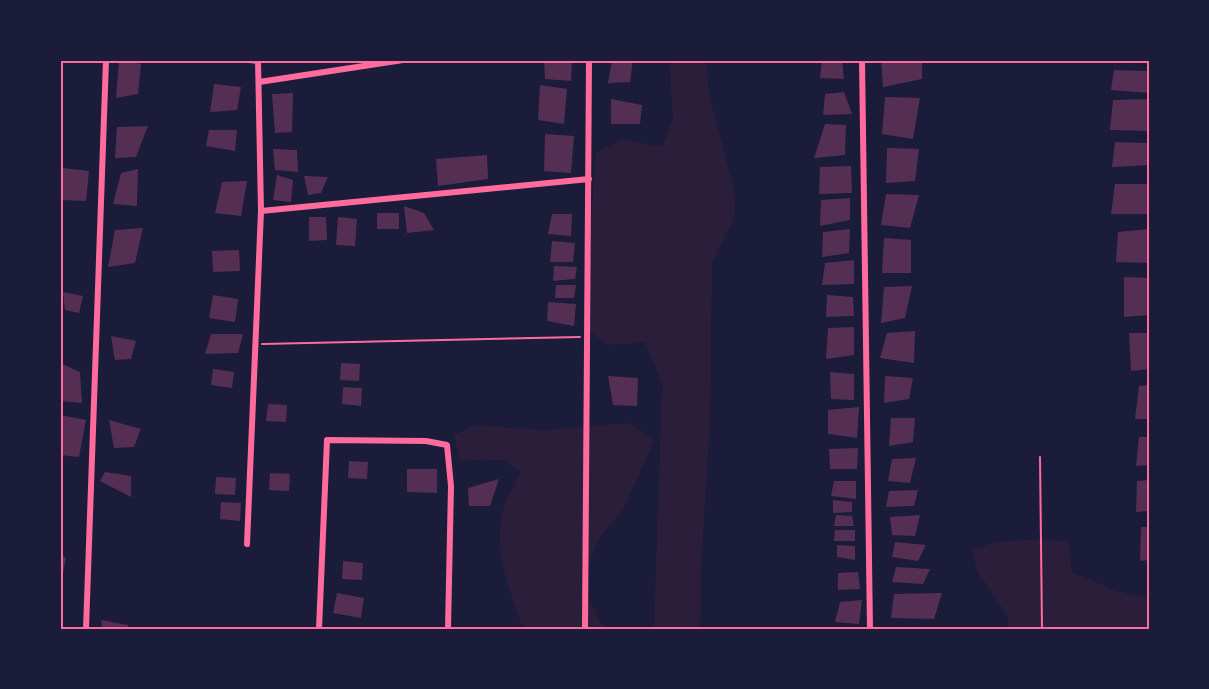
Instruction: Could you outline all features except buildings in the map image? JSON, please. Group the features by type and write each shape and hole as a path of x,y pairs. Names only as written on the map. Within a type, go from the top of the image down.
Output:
{"street":[{"path":"86,629 106,60"},
{"path":"247,544 261,211 258,60 249,60"},
{"path":"259,82 403,60"},
{"path":"585,629 589,60"},
{"path":"862,60 870,629"},
{"path":"261,211 589,179"},
{"path":"319,629 327,440 426,441 447,446 450,486 448,629"}],"path":[{"path":"256,344 587,337"},
{"path":"1040,457 1042,629"}],"shaded area":[{"path":"669,60 706,60 710,99 734,189 735,216 712,262 710,424 701,568 701,615 697,629 654,629 662,385 645,342 609,345 583,327 596,153 623,139 662,147 673,118"},
{"path":"631,423 654,441 623,510 599,538 586,571 589,599 604,629 523,629 504,569 500,539 504,506 521,472 503,460 460,461 454,435 477,425 544,430"},
{"path":"1044,539 1069,542 1072,572 1117,591 1149,599 1149,629 1009,629 1008,617 977,570 972,550 996,542"}]}
